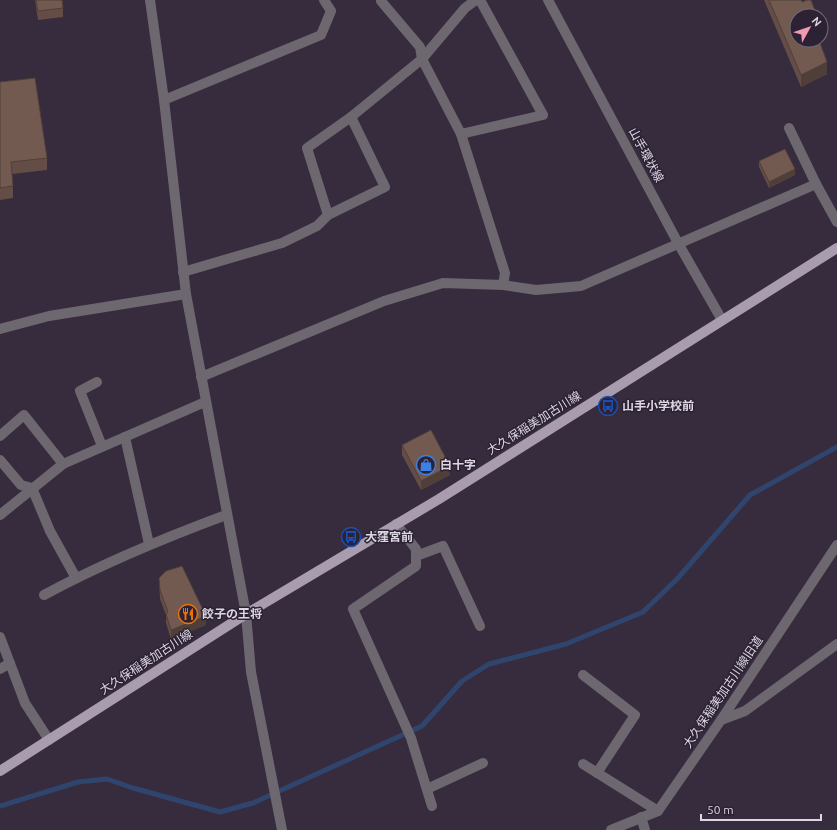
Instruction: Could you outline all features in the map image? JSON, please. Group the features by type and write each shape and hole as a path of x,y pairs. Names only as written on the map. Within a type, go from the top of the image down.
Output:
{"main road":[{"name":"大久保稲美加古川線","path":"0,771 246,614 396,524 837,248"}],"street":[{"path":"150,0 164,100 182,272 226,515 246,614 251,672 282,830"},
{"path":"164,100 321,34 331,11 324,0"},
{"path":"328,215 307,148 351,117 422,59 465,8 476,0"},
{"path":"461,134 543,115 480,0"},
{"name":"山手環状線","path":"548,0 678,242 722,320"},
{"path":"381,1 420,47 422,59 461,134 505,273 503,285"},
{"path":"182,272 282,242 317,226 328,215 385,187 351,117"},
{"path":"789,128 816,184 837,222"},
{"path":"201,377 384,301 443,283 503,285 536,290 581,286 678,242 816,184"},
{"path":"0,329 49,316 186,294"},
{"path":"97,382 80,391 102,446"},
{"path":"0,515 63,464 205,402"},
{"path":"0,436 24,415 63,464"},
{"path":"125,437 149,544"},
{"path":"0,460 22,485 32,488"},
{"path":"32,488 50,531 76,578"},
{"path":"44,596 76,578 149,544 226,515"},
{"path":"396,524 416,549 416,566 353,609 411,738 432,806"},
{"name":"大久保稲美加古川線旧道","path":"658,811 721,720 837,545"},
{"path":"416,556 443,546 480,626"},
{"path":"0,637 25,703 49,740"},
{"path":"721,720 745,711 837,644"},
{"path":"0,669 10,663"},
{"path":"583,675 635,715 597,773"},
{"path":"427,789 483,763"},
{"path":"582,764 658,811"},
{"path":"611,830 658,811"},
{"path":"641,817 645,830"}],"building":[{"path":"36,0 62,0 63,8 38,11"},
{"path":"769,0 801,0 802,2 811,0 814,8 789,8 789,47"},
{"path":"789,48 822,48 827,62 801,75"},
{"path":"35,78 47,158 11,162 13,186 0,188 0,82"},
{"path":"785,149 795,169 769,182 759,161"},
{"name":"白十字","path":"431,430 450,466 421,481 402,445"},
{"path":"182,566 206,616 171,630 166,614 168,612 160,590 159,578 166,571"}],"waterway":[{"path":"0,806 78,782 107,779 133,788 220,812 253,803 422,726 462,681 489,664 566,644 643,612 678,578 750,495 837,447"}],"place":[{"name":"山手小学校前","path":"608,406"},
{"name":"白十字","path":"426,465"},
{"name":"大窪宮前","path":"351,537"},
{"name":"餃子の王将","path":"188,614"}]}
